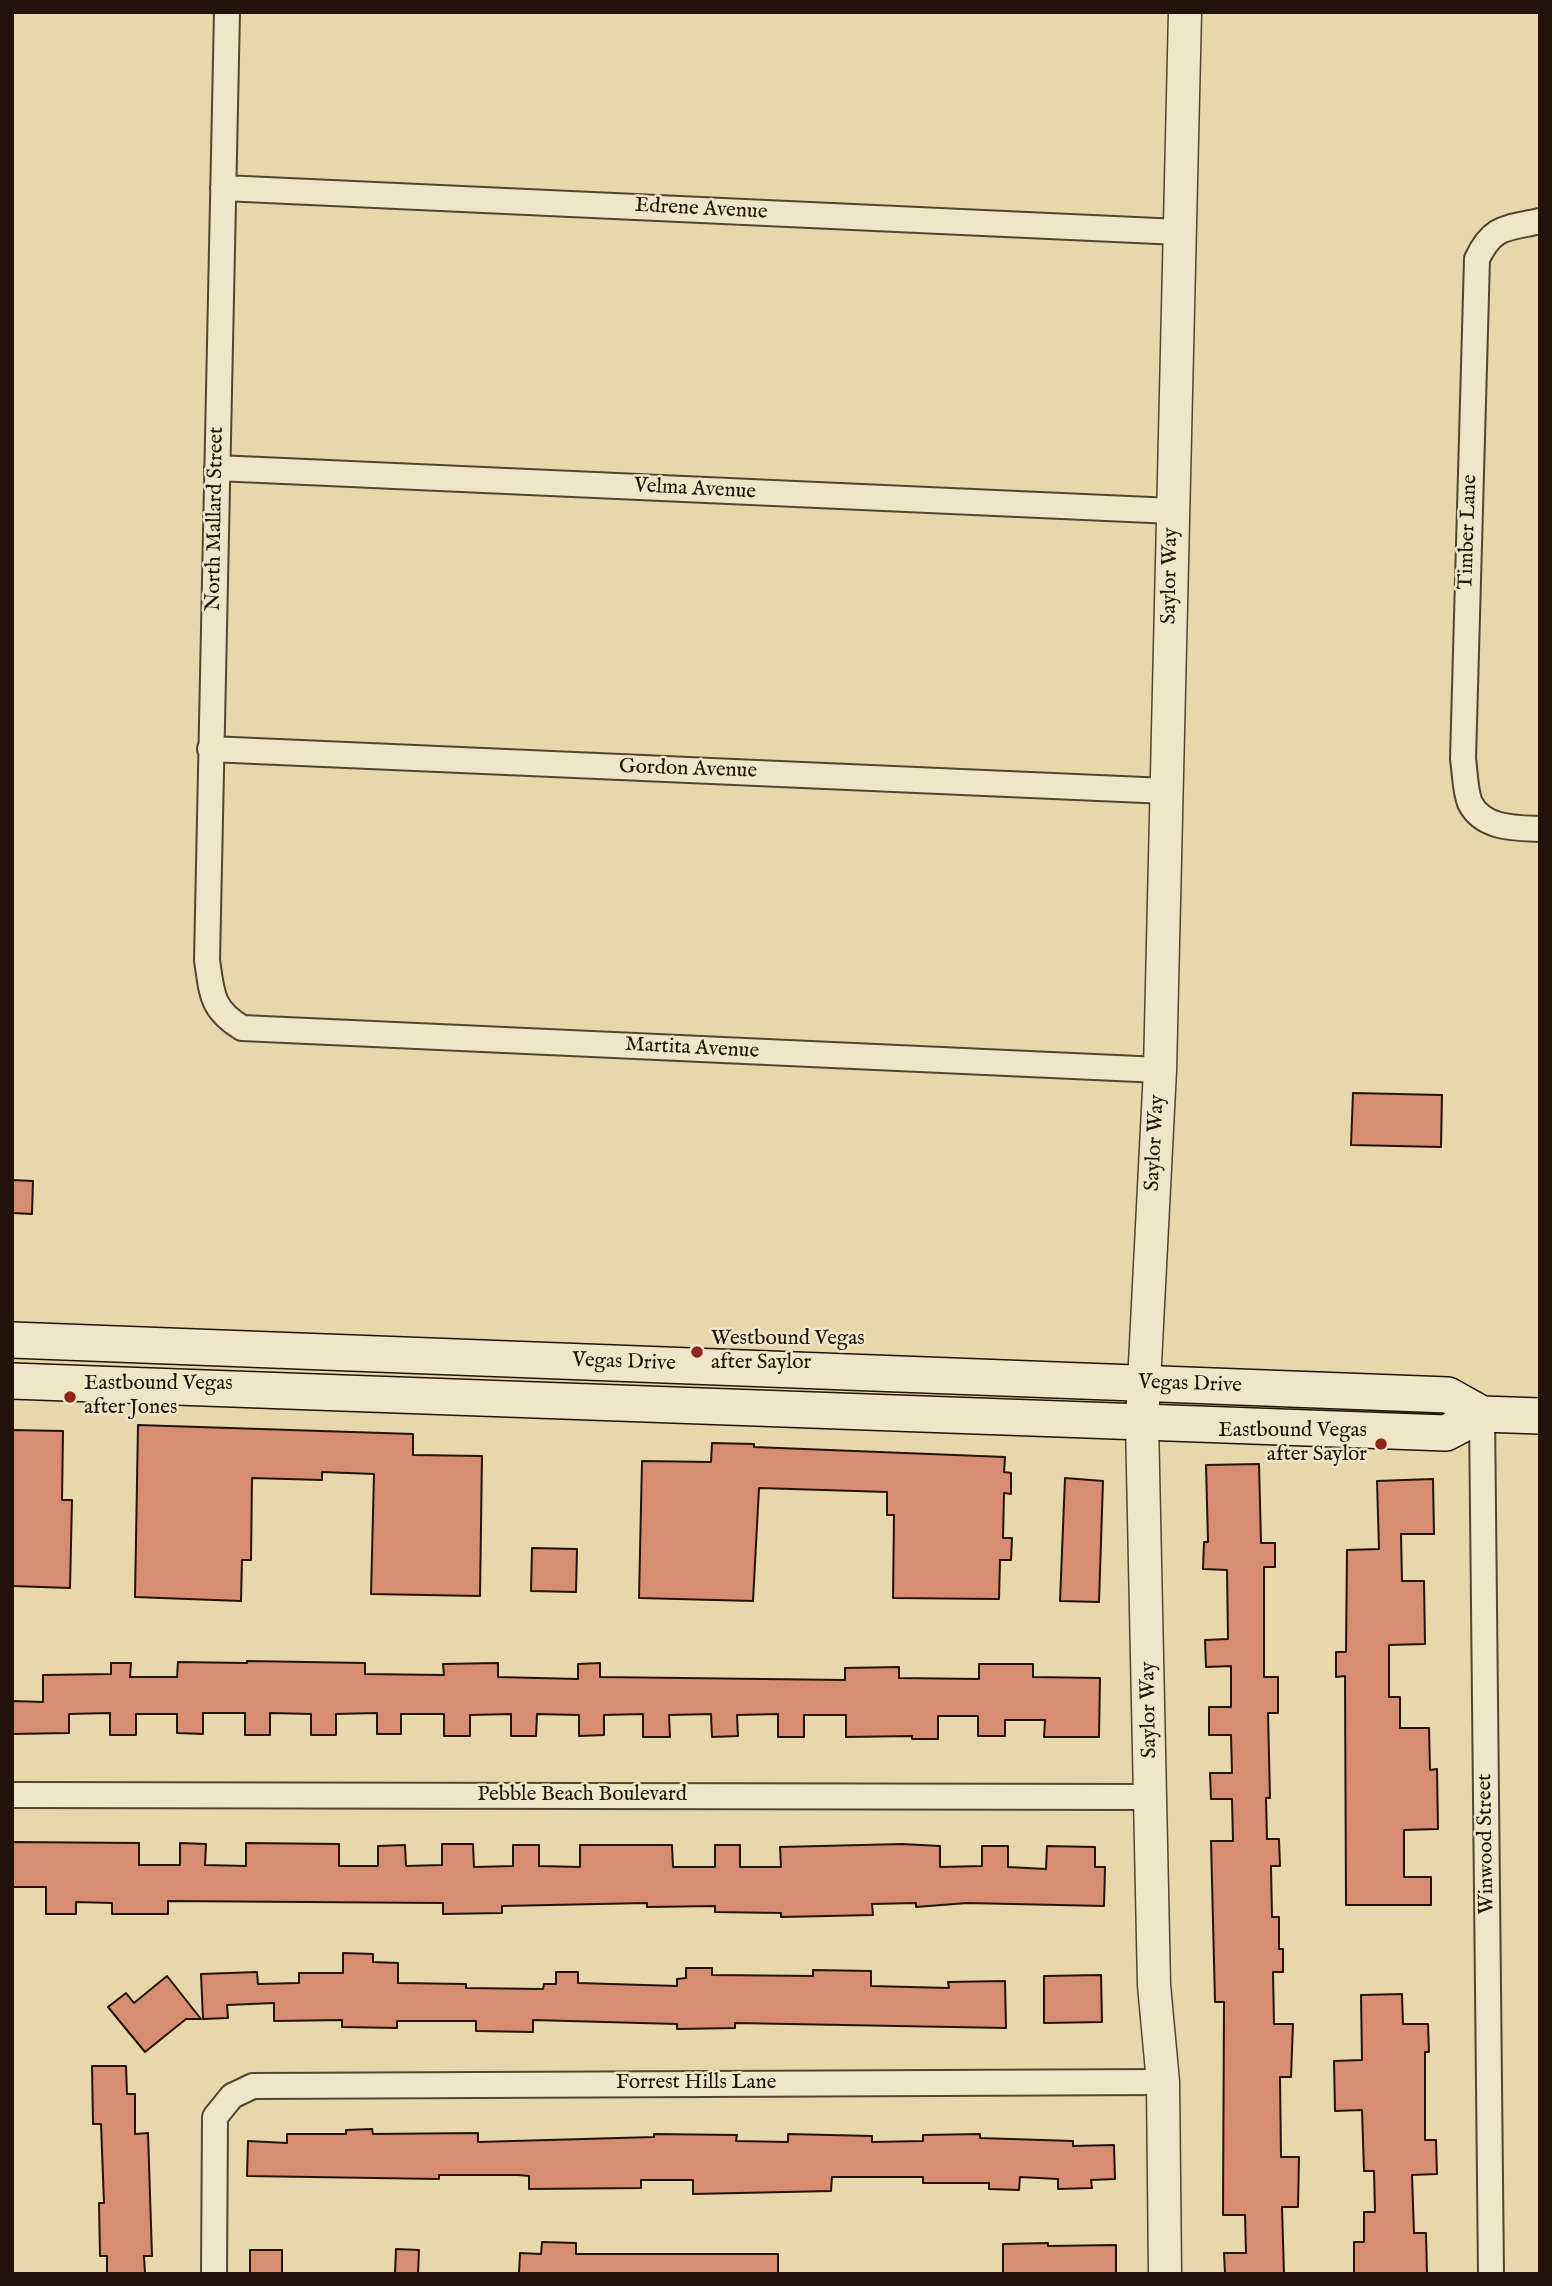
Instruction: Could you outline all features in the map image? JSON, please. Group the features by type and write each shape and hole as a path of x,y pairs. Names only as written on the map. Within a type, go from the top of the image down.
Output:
{"main road":[{"name":"Vegas Drive","path":"12,1340 1448,1395 1482,1414 1540,1416"},
{"name":"Vegas Drive","path":"12,1381 1446,1433 1482,1414"}],"street":[{"name":"North Mallard Street","path":"227,12 207,960 214,1004 227,1020"},
{"name":"Saylor Way","path":"1165,2274 1163,2082 1154,1984 1142,1422 1160,1070 1185,12"},
{"name":"Edrene Avenue","path":"223,188 1179,232"},
{"name":"Timber Lane","path":"1540,220 1496,231 1485,243 1477,259 1463,759 1470,803 1484,818 1504,828 1540,829"},
{"name":"Velma Avenue","path":"217,468 1173,511"},
{"name":"Gordon Avenue","path":"210,749 1167,790"},
{"name":"Martita Avenue","path":"227,1020 242,1028 1160,1070"},
{"name":"Winwood Street","path":"1482,1414 1491,2274"},
{"name":"Pebble Beach Boulevard","path":"12,1794 1152,1797"},
{"name":"Forrest Hills Lane","path":"214,2274 215,2117 232,2096 253,2086 1163,2082"}],"building":[{"path":"1353,1093 1442,1095 1441,1147 1351,1145"},
{"path":"12,1180 33,1181 32,1214 12,1213"},
{"path":"138,1425 413,1434 413,1455 482,1456 480,1596 371,1594 374,1474 322,1472 322,1480 252,1478 251,1560 242,1560 241,1601 135,1597"},
{"path":"12,1430 63,1431 62,1500 72,1500 70,1588 12,1586"},
{"path":"712,1443 1005,1457 1004,1472 1011,1473 1011,1494 1004,1493 1003,1538 1012,1538 1011,1560 1000,1560 999,1599 893,1598 894,1515 887,1515 887,1492 759,1488 753,1601 639,1598 642,1461 711,1462"},
{"path":"1259,1464 1261,1543 1275,1543 1275,1567 1264,1567 1264,1677 1278,1677 1278,1713 1268,1713 1270,1798 1266,1798 1267,1839 1279,1839 1280,1866 1271,1866 1272,1917 1279,1917 1279,1949 1283,1949 1283,1972 1273,1972 1274,2024 1293,2024 1291,2077 1280,2077 1281,2157 1299,2157 1298,2207 1282,2207 1284,2274 1225,2274 1224,2253 1246,2253 1245,2215 1223,2215 1224,2002 1215,2002 1211,1841 1233,1841 1232,1799 1211,1799 1210,1773 1232,1773 1231,1735 1209,1735 1209,1707 1231,1707 1231,1666 1206,1667 1205,1640 1228,1639 1227,1570 1203,1569 1204,1542 1208,1542 1206,1465"},
{"path":"1065,1478 1103,1481 1099,1602 1060,1601"},
{"path":"1433,1479 1434,1534 1401,1534 1402,1581 1424,1581 1425,1644 1389,1645 1389,1697 1400,1697 1400,1728 1429,1728 1430,1770 1437,1769 1438,1829 1404,1830 1404,1877 1431,1877 1431,1905 1346,1905 1345,1676 1336,1677 1336,1652 1346,1652 1347,1550 1379,1549 1377,1481"},
{"path":"532,1548 577,1549 576,1592 531,1591"},
{"path":"178,1662 365,1663 365,1674 444,1675 443,1664 498,1663 498,1677 578,1679 578,1664 600,1663 600,1677 845,1680 845,1668 899,1667 899,1678 979,1679 979,1664 1033,1664 1033,1677 1100,1678 1099,1737 1044,1737 1045,1720 1005,1720 1005,1736 978,1736 978,1716 938,1716 938,1739 912,1739 912,1736 846,1737 846,1715 804,1715 804,1737 778,1737 778,1714 737,1715 738,1736 712,1737 711,1714 669,1715 670,1737 643,1737 643,1714 604,1715 604,1735 579,1736 579,1715 537,1714 536,1736 511,1736 511,1714 470,1715 470,1736 444,1736 444,1714 401,1714 401,1734 377,1734 377,1713 336,1714 336,1735 311,1735 311,1714 270,1713 270,1735 245,1735 245,1713 203,1713 203,1734 177,1733 177,1714 136,1714 136,1735 110,1735 110,1713 69,1714 69,1733 12,1734 12,1701 43,1702 43,1675 111,1674 111,1663 131,1663 130,1677 177,1677"},
{"path":"12,1842 139,1843 139,1865 180,1865 180,1843 206,1844 205,1865 246,1866 246,1843 339,1844 339,1866 378,1866 378,1846 405,1845 406,1866 442,1865 442,1844 473,1844 474,1867 513,1866 513,1845 539,1845 539,1866 580,1867 580,1845 672,1845 673,1867 715,1867 715,1845 740,1845 740,1867 781,1867 780,1847 902,1844 940,1846 940,1867 982,1866 982,1846 1008,1846 1008,1867 1046,1869 1047,1846 1095,1847 1095,1867 1105,1867 1104,1906 967,1903 916,1907 916,1903 872,1904 873,1915 781,1917 781,1913 715,1912 715,1906 647,1907 647,1903 502,1906 502,1913 443,1914 443,1903 168,1901 168,1914 112,1914 112,1903 76,1902 76,1914 46,1914 46,1887 12,1887"},
{"path":"343,1953 373,1954 373,1962 398,1963 398,1983 466,1984 466,1988 543,1989 544,1984 556,1984 556,1972 578,1972 578,1983 677,1986 677,1979 686,1978 686,1968 712,1968 712,1975 813,1976 813,1970 871,1971 871,1986 949,1988 948,1982 1005,1981 1006,2028 735,2023 735,2028 677,2029 677,2024 533,2020 533,2032 476,2031 476,2021 397,2021 397,2028 342,2027 342,2020 274,2021 274,2003 227,2005 228,2018 203,2019 201,1974 257,1972 258,1984 299,1983 299,1973 343,1973"},
{"path":"1101,1975 1102,2022 1044,2023 1044,1976"},
{"path":"167,1976 201,2019 186,2019 145,2052 108,2007 126,1993 134,2003"},
{"path":"1402,1994 1403,2024 1428,2024 1429,2052 1425,2052 1425,2140 1436,2140 1437,2174 1412,2175 1414,2233 1426,2233 1427,2274 1354,2274 1354,2242 1364,2242 1364,2212 1375,2212 1374,2171 1364,2171 1362,2110 1335,2111 1334,2061 1362,2060 1361,1995"},
{"path":"92,2066 126,2066 127,2094 135,2094 135,2134 148,2133 152,2256 144,2256 145,2274 107,2274 107,2256 100,2256 99,2203 104,2203 101,2124 93,2124"},
{"path":"372,2129 373,2134 478,2133 478,2142 654,2137 654,2134 737,2135 736,2141 788,2142 788,2134 872,2136 872,2142 923,2141 923,2135 980,2134 980,2138 1073,2141 1073,2146 1114,2145 1115,2179 1091,2180 1092,2188 1058,2189 1058,2179 1020,2177 1019,2190 989,2189 989,2183 923,2183 923,2177 832,2177 831,2191 693,2194 693,2180 641,2180 641,2188 529,2189 529,2176 518,2175 439,2175 439,2179 247,2176 248,2141 287,2143 287,2134 346,2134 346,2130"},
{"path":"542,2242 576,2243 576,2254 778,2254 778,2274 519,2274 520,2253 541,2254"},
{"path":"1048,2243 1048,2246 1116,2245 1116,2274 1003,2274 1003,2244"},
{"path":"396,2249 419,2250 418,2274 395,2274"},
{"path":"250,2250 282,2250 282,2274 250,2274"}],"place":[{"name":"Westbound Vegas after Saylor","path":"697,1352"},
{"name":"Eastbound Vegas after Jones","path":"70,1397"},
{"name":"Eastbound Vegas after Saylor","path":"1381,1444"}]}
